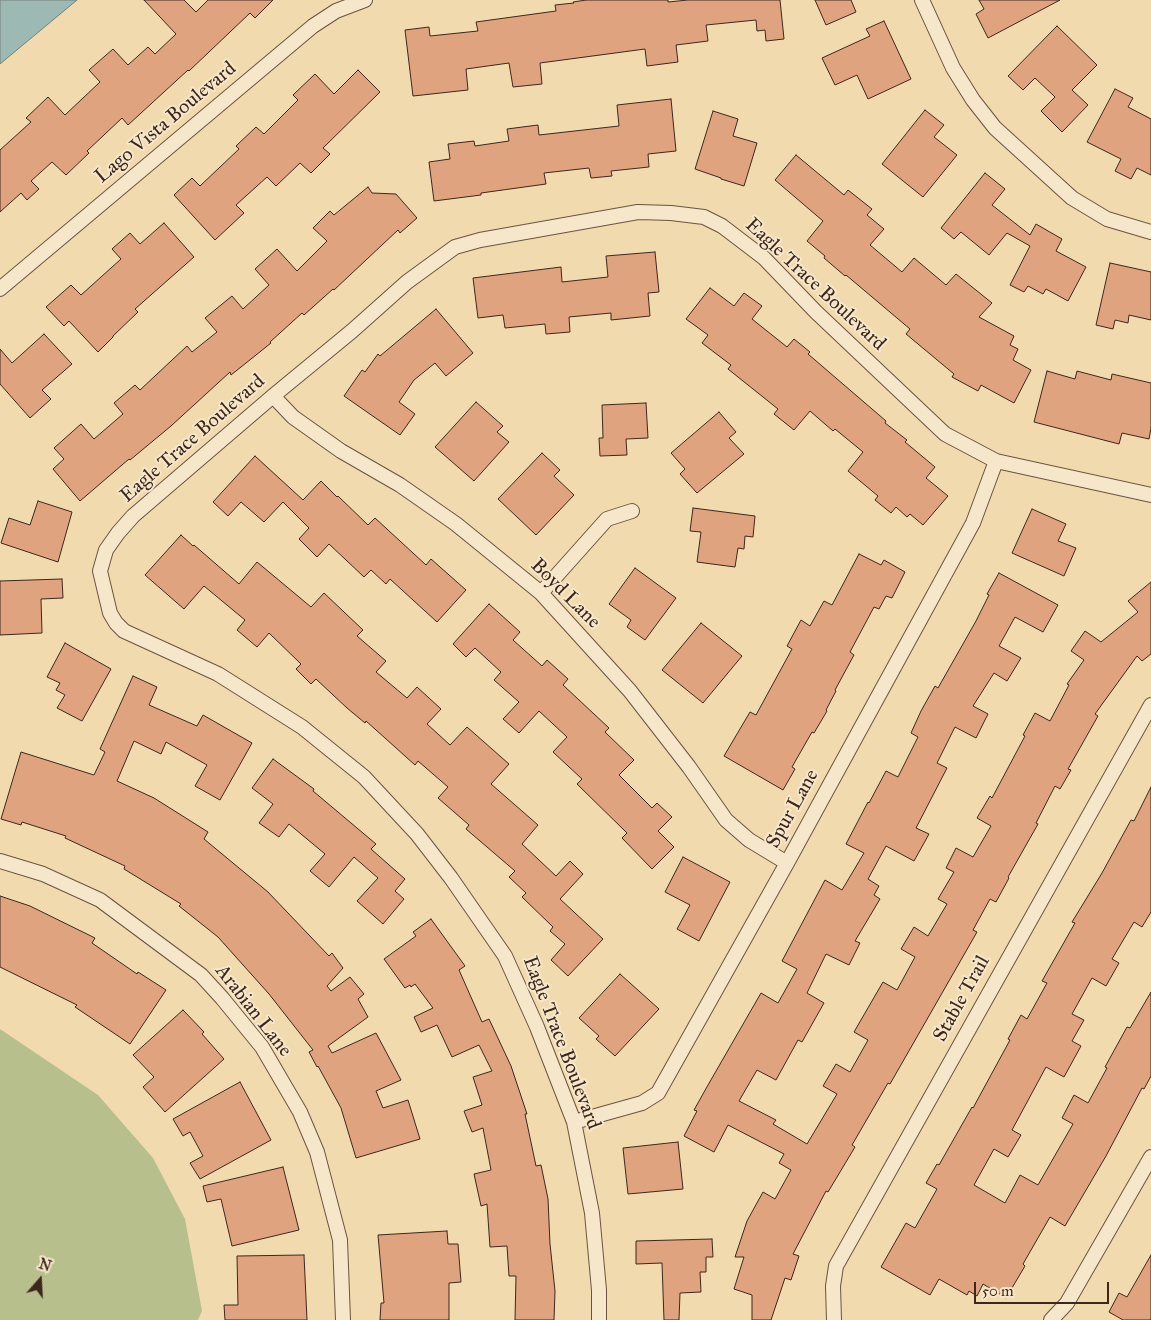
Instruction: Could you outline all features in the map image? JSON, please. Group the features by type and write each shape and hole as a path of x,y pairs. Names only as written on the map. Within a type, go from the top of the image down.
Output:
{"street":[{"name":"Lago Vista Boulevard","path":"0,289 313,26 336,11 365,0"},
{"path":"922,0 953,68 972,100 995,128 1072,198 1107,218 1151,232"},
{"name":"Eagle Trace Boulevard","path":"599,1320 599,1290 592,1212 574,1122 537,1027 505,956 451,878 417,834 364,777 302,727 218,674 124,631 116,623 110,613 100,571 106,550 132,516 352,331 407,282 455,247 480,240 638,212 704,217 722,226 764,258 816,312 945,434 996,461 1151,495"},
{"name":"Boyd Lane","path":"273,396 293,417 341,451 400,485 456,524 540,593 630,691 726,820 749,840 787,863"},
{"name":"Spur Lane","path":"574,1122 642,1103 658,1093 787,863 973,522 996,461"},
{"path":"540,593 607,519 632,510"},
{"name":"Stable Trail","path":"834,1320 833,1286 836,1266 848,1242 1151,705"},
{"name":"Arabian Lane","path":"0,861 43,874 100,900 201,975 262,1047 300,1112 317,1152 340,1240 343,1320"},
{"path":"1051,1320 1067,1302 1151,1157"}],"green space":[{"path":"0,1029 98,1095 153,1158 185,1219 202,1311 198,1320 0,1320"}],"water":[{"path":"0,0 77,0 0,64"}],"building":[{"path":"144,0 184,0 196,12 208,0 273,0 255,18 250,13 128,125 122,118 87,151 89,153 66,175 52,162 31,181 39,189 27,200 21,193 0,212 0,150 31,122 26,118 48,97 65,115 100,82 89,70 113,49 128,65 148,47 155,54 176,34"},
{"path":"586,0 668,0 668,2 688,0 780,0 784,39 766,41 765,30 757,31 756,20 706,25 708,41 676,45 678,62 647,66 645,49 540,63 542,84 513,87 509,63 466,69 468,90 413,96 405,30 429,27 430,36 478,31 476,22 556,11 555,5"},
{"path":"815,0 851,0 856,12 826,25"},
{"path":"979,0 1060,0 988,38 976,14 984,9"},
{"path":"884,21 911,79 868,99 857,75 835,85 822,58 870,36 866,29"},
{"path":"1057,26 1097,65 1072,90 1088,105 1062,132 1041,111 1055,97 1035,78 1023,90 1008,76"},
{"path":"358,70 380,92 323,148 330,154 311,173 300,163 276,186 267,177 236,205 244,213 215,240 174,195 192,178 200,186 239,149 236,146 256,127 264,134 298,100 293,95 315,74 334,94"},
{"path":"1115,89 1133,98 1128,107 1151,119 1151,175 1137,168 1131,179 1115,171 1121,159 1087,142"},
{"path":"671,99 676,151 648,154 649,167 611,171 612,176 591,178 589,168 544,173 546,184 434,201 429,162 450,159 448,144 474,141 475,146 509,141 507,129 538,125 539,135 619,126 617,105"},
{"path":"925,110 944,125 934,137 957,155 923,197 882,164"},
{"path":"713,111 738,119 733,136 757,143 744,186 695,169"},
{"path":"796,155 844,195 848,190 872,209 867,215 884,229 870,245 902,272 914,258 946,285 956,274 992,303 979,317 1014,336 1010,345 1018,349 1013,360 1031,370 1014,403 981,385 978,391 952,377 954,374 906,334 910,329 845,276 807,241 823,221 775,180"},
{"path":"985,173 1005,189 992,205 1030,235 1036,224 1062,239 1056,251 1086,267 1068,301 1046,289 1043,294 1028,286 1024,292 1010,285 1030,246 1007,233 989,255 961,232 954,239 941,228"},
{"path":"368,187 372,193 396,194 417,218 400,233 398,230 334,290 304,315 302,313 271,343 231,375 230,372 171,426 80,501 53,469 64,459 54,448 81,424 94,439 123,414 114,403 135,385 140,390 187,346 192,352 217,332 205,318 232,296 243,309 269,285 255,269 277,249 297,271 327,241 313,228 330,211 334,215"},
{"path":"164,223 194,257 135,309 138,312 98,352 69,321 64,326 46,307 71,285 81,295 121,259 112,249 130,233 140,244"},
{"path":"655,252 659,292 648,293 650,316 611,320 611,313 569,317 570,332 546,334 545,324 505,328 503,315 478,318 473,278 561,267 562,282 608,277 606,256"},
{"path":"1110,263 1151,272 1151,320 1129,315 1128,323 1115,320 1113,329 1096,325"},
{"path":"710,288 734,306 744,293 762,306 752,319 787,347 794,339 810,352 808,354 886,421 885,423 907,440 905,442 935,467 926,478 948,496 923,525 910,514 907,517 896,507 891,513 875,500 878,496 848,471 863,452 835,429 833,431 810,411 794,430 774,414 778,409 728,369 731,365 702,343 708,335 686,319"},
{"path":"436,309 473,353 446,376 435,363 414,380 399,402 415,414 400,435 344,396 362,370 365,372 378,354 380,356"},
{"path":"44,334 72,364 42,390 51,399 30,418 0,384 0,349 12,363"},
{"path":"1047,371 1075,379 1077,371 1111,380 1112,374 1151,383 1151,428 1149,439 1122,433 1119,444 1034,422"},
{"path":"476,402 503,426 497,432 509,442 474,481 435,447"},
{"path":"646,403 648,438 626,439 627,455 600,456 599,438 603,438 602,405"},
{"path":"719,412 736,432 729,438 744,454 697,493 680,474 685,469 671,453"},
{"path":"542,453 560,470 554,476 574,495 536,535 498,499"},
{"path":"255,456 303,500 321,481 368,525 375,518 426,565 431,559 466,590 437,622 390,579 386,584 371,570 364,577 329,544 317,557 299,539 309,528 283,502 264,522 241,502 228,516 213,502"},
{"path":"38,501 72,512 58,562 1,543 9,518 30,525"},
{"path":"693,508 755,516 753,537 745,536 744,549 738,548 735,567 697,562 701,532 690,531"},
{"path":"1032,509 1066,524 1058,541 1076,548 1064,576 1012,553"},
{"path":"181,535 239,584 257,562 311,607 324,593 363,630 357,636 386,661 376,672 407,698 417,687 441,709 427,724 450,745 467,727 509,764 491,784 538,825 522,844 556,876 570,861 583,874 560,899 603,939 568,976 551,960 565,944 550,931 553,927 522,897 526,893 509,877 515,871 466,829 469,825 438,798 448,787 418,761 415,765 366,721 365,723 347,708 316,679 311,684 296,669 301,664 269,633 257,647 237,630 245,620 204,586 184,609 145,575"},
{"path":"859,554 881,565 884,560 905,572 892,598 886,596 879,609 874,607 850,652 854,655 835,690 827,711 814,733 812,732 792,767 795,769 783,790 724,756 750,712 756,715 792,649 787,646 801,620 810,626 824,601 832,605"},
{"path":"635,568 676,598 645,640 627,627 631,620 609,604"},
{"path":"999,573 1058,605 1043,632 1015,617 999,646 1021,658 1007,681 994,673 973,706 988,714 976,738 955,727 937,763 947,768 916,828 929,834 914,861 886,846 868,879 879,886 874,895 880,899 855,941 860,943 849,965 826,954 807,993 824,1003 802,1042 798,1040 776,1080 757,1070 739,1101 776,1120 773,1124 807,1144 837,1094 823,1086 836,1064 850,1072 868,1040 854,1032 883,982 897,990 915,957 901,949 914,927 928,936 947,904 938,899 954,872 946,868 956,848 973,857 991,826 977,818 990,796 992,798 1035,713 1050,721 1069,685 1067,684 1084,660 1071,651 1085,631 1101,642 1138,612 1128,601 1151,582 1151,654 1142,661 1137,656 1095,714 1098,716 1068,769 1071,770 1060,789 1055,786 1036,823 1038,824 996,902 990,899 973,930 977,932 890,1084 888,1083 852,1145 855,1147 828,1192 826,1191 793,1254 799,1256 791,1280 785,1278 771,1320 752,1320 752,1295 734,1289 744,1257 735,1257 747,1221 763,1192 775,1199 791,1170 779,1163 784,1154 728,1125 714,1152 684,1136 697,1111 694,1110 761,993 778,1003 797,969 782,961 825,880 842,890 864,853 846,844 886,771 898,777 918,737 911,733 921,711 935,686 938,688 976,621 989,595 987,594"},
{"path":"62,579 63,598 41,599 42,633 0,635 0,581"},
{"path":"489,604 520,632 513,640 542,666 547,660 568,679 563,685 609,728 605,732 634,760 619,775 652,808 657,803 672,817 658,831 674,847 652,869 622,838 627,833 577,784 582,779 553,752 567,737 539,711 519,733 503,719 519,702 494,680 501,672 475,648 466,657 453,644"},
{"path":"701,623 742,656 703,703 662,670"},
{"path":"65,643 111,669 82,721 57,708 65,695 56,690 60,683 47,677"},
{"path":"133,676 157,687 149,705 197,726 203,715 252,743 220,800 195,786 207,765 166,742 161,754 134,741 117,781 154,798 208,832 204,839 268,892 329,956 332,953 343,968 327,986 331,991 350,977 364,994 358,999 368,1017 328,1046 332,1053 376,1033 401,1080 376,1091 383,1108 408,1100 420,1139 356,1158 341,1108 309,1052 313,1050 269,994 218,937 179,906 181,904 124,869 125,866 65,838 66,836 22,822 21,825 1,819 21,752 94,775 105,752 100,749"},
{"path":"273,759 314,789 313,791 376,844 371,849 405,879 395,891 404,899 383,924 357,901 378,878 354,857 329,887 310,871 325,854 289,824 279,837 259,823 273,804 252,788"},
{"path":"1151,787 1151,912 1142,927 1134,922 1112,959 1119,963 1106,986 1092,978 1072,1014 1084,1020 1072,1041 1081,1046 1064,1077 1046,1067 1012,1130 1021,1135 1008,1157 994,1149 974,1185 1005,1203 1020,1175 1038,1185 1073,1124 1062,1118 1074,1095 1088,1103 1127,1027 1130,1028 1151,992 1151,1076 1144,1089 1142,1088 1106,1156 1065,1226 1050,1217 1006,1298 983,1284 977,1296 969,1291 967,1295 939,1279 930,1295 881,1267 906,1223 915,1228 937,1189 926,1183 973,1108 1010,1040 1008,1039 1021,1015 1027,1019 1047,983 1042,981 1075,923 1072,922 1131,820 1134,821"},
{"path":"683,857 730,882 699,941 677,929 690,905 665,892"},
{"path":"0,896 30,906 95,938 92,943 137,974 138,972 166,990 130,1044 75,1007 77,1005 0,967"},
{"path":"431,919 465,966 459,970 482,1022 489,1019 511,1066 527,1114 525,1114 536,1166 541,1165 548,1199 555,1291 554,1320 515,1320 516,1276 509,1276 507,1246 490,1247 487,1204 481,1206 474,1174 491,1170 483,1128 472,1132 464,1111 482,1105 473,1077 492,1071 479,1045 452,1057 437,1025 421,1032 414,1017 433,1008 415,984 405,988 384,959 416,936 413,932"},
{"path":"620,974 659,1009 615,1056 596,1039 599,1036 579,1018"},
{"path":"183,1010 204,1032 202,1034 224,1059 165,1112 143,1087 154,1077 133,1055"},
{"path":"240,1082 271,1140 200,1179 190,1163 203,1156 190,1132 183,1136 173,1119"},
{"path":"678,1142 683,1189 628,1194 623,1148"},
{"path":"283,1167 299,1230 232,1246 221,1199 207,1202 203,1186"},
{"path":"447,1231 448,1244 458,1244 461,1282 449,1283 449,1320 380,1320 381,1303 384,1303 378,1235"},
{"path":"712,1239 713,1257 706,1257 706,1272 700,1272 701,1292 680,1293 679,1320 664,1320 662,1263 636,1264 636,1241"},
{"path":"304,1255 307,1320 225,1320 224,1305 238,1305 237,1256"},
{"path":"1151,1255 1151,1320 1123,1320 1109,1312 1119,1293 1127,1297"}]}
